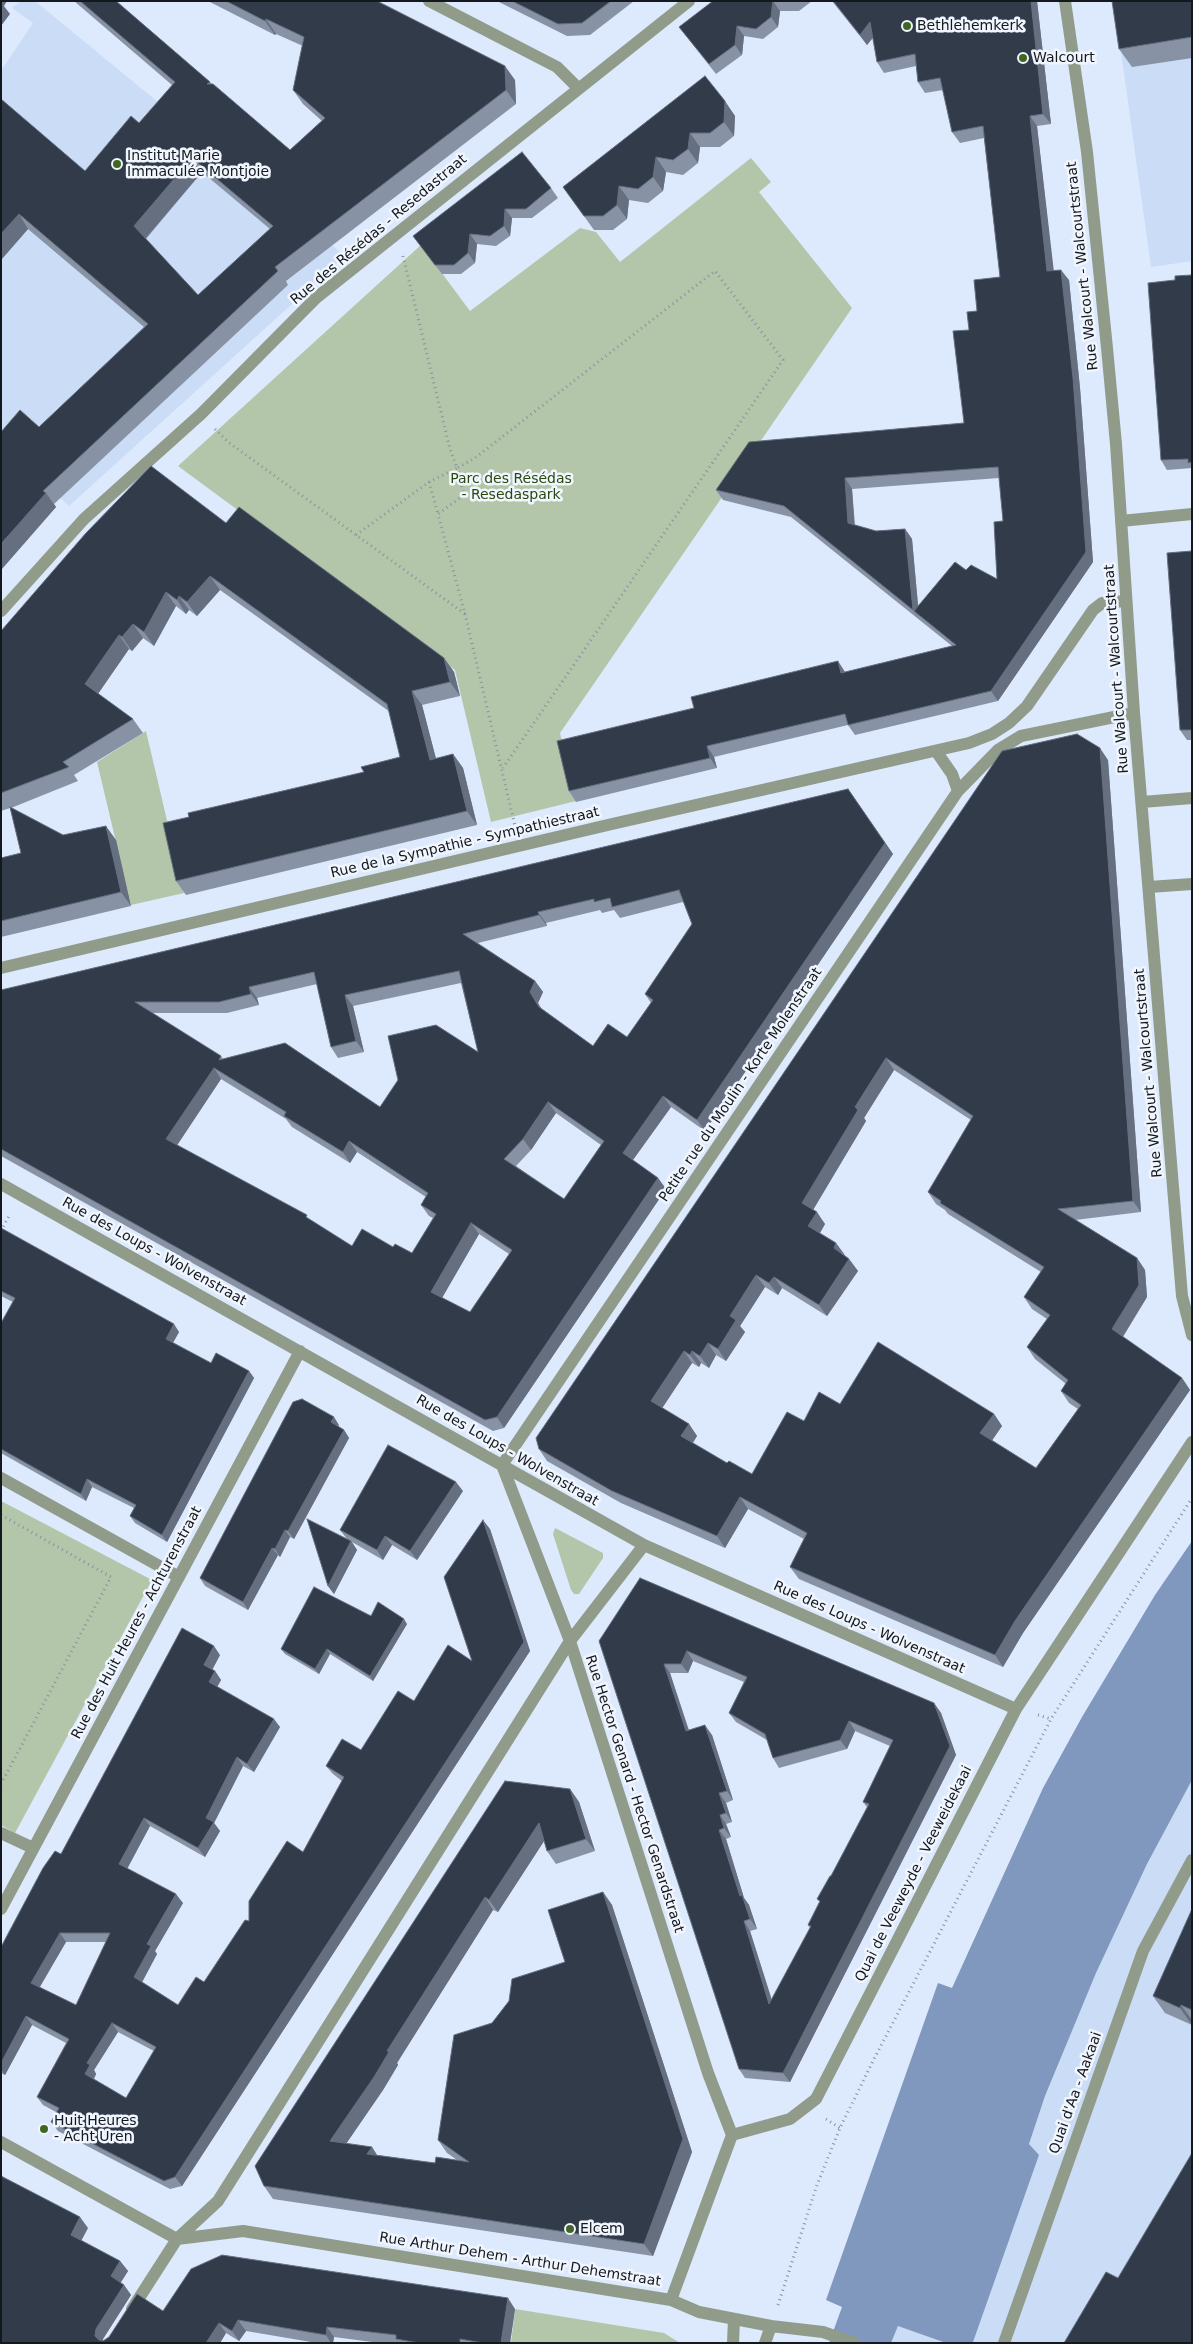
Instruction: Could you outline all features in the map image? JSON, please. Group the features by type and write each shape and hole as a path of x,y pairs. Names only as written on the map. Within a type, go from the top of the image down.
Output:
{"street":[{"path":"430,1 557,67 578,88"},
{"name":"Rue des Résédas - Resedastraat","path":"1,611 84,519 201,414 316,298 689,1"},
{"name":"Rue Walcourt - Walcourtstraat","path":"1065,1 1088,162 1114,425 1134,713 1182,1296 1192,1335"},
{"path":"1121,521 1192,514"},
{"name":"Rue de la Sympathie - Sympathiestraat","path":"1,968 969,743 992,734 1009,723 1027,706 1094,610 1102,603 1126,601"},
{"name":"Petite rue du Moulin - Korte Molenstraat","path":"502,1465 958,791 998,750 1020,736 1134,713"},
{"path":"936,751 952,774 958,791"},
{"path":"1142,802 1192,798"},
{"path":"1149,887 1192,884"},
{"name":"Rue des Loups - Wolvenstraat","path":"1,1184 644,1546 1016,1709"},
{"name":"Rue des Huit Heures - Achturenstraat","path":"1,1909 300,1351"},
{"name":"Quai de Veeweyde - Veeweidekaai","path":"732,2135 790,2119 816,2099 1016,1709 1192,1442"},
{"name":"Rue Hector Genard - Hector Genardstraat","path":"502,1465 570,1641 708,2073 732,2135"},
{"path":"1,1478 179,1577"},
{"path":"126,2319 177,2239 218,2201 570,1641 644,1546"},
{"path":"1,1833 33,1848"},
{"name":"Quai d'Aa - Aakaai","path":"1004,2343 1142,1952 1192,1860"},
{"path":"671,2300 732,2135"},
{"path":"1,2142 177,2239"},
{"name":"Rue Arthur Dehem - Arthur Dehemstraat","path":"177,2239 243,2231 671,2300 699,2312 771,2326 823,2332 854,2343"},
{"path":"733,2343 734,2319"},
{"path":"766,2343 771,2326"}],"path":[{"path":"397,233 450,449 464,495 438,514"},
{"path":"356,535 429,482 475,458 715,271 784,360 503,768"},
{"path":"201,414 228,442 465,614"},
{"path":"429,482 465,614 503,768 519,847"},
{"path":"771,2326 817,2185 840,2128 873,2061 1051,1719 1192,1498"},
{"path":"1,1515 111,1577 1,1784"}],"shaded area":[{"name":"Institut Marie Immaculée Montjoie","path":"21,1 35,1 345,256 69,506 1,444 1,71 33,23 12,8"},
{"path":"1114,1 1192,1 1192,261 1151,267"},
{"path":"1192,1541 1192,1780 1147,1864 1096,1973 1045,2096 1029,2144 1039,2155 973,2342 946,2343 898,2326 891,2343 829,2343 842,2307 826,2300 938,1983 952,1988 1043,1788 1082,1717 1155,1595"},
{"path":"1192,1780 1192,2343 971,2343 1039,2155 1029,2144 1045,2096 1096,1973 1147,1864"},
{"path":"898,2326 900,2326 946,2343 891,2343"}],"green space":[{"name":"Parc des Résédas - Resedaspark","path":"751,158 771,182 759,192 852,308 560,733 576,801 491,822 455,670 178,466 421,245 470,311 580,228 596,232 620,262"},
{"path":"146,731 184,893 131,905 97,762"},
{"path":"1,1501 152,1580 15,1833 1,1825"},
{"path":"555,1528 603,1553 603,1558 579,1594 574,1594 571,1590 553,1534"},
{"path":"515,2309 664,2333 680,2343 511,2343"}],"building":[{"path":"80,1 116,1 210,82 207,84 213,84 290,150 325,118 293,90 304,37 266,19 265,21 226,1 377,1 505,66 506,90 275,267 278,271 43,491 46,493 1,544 1,432 20,410 39,427 148,324 19,214 1,234 1,99 85,171 131,116 139,123 175,82","holes":["192,158 273,226 198,295 134,226"]},
{"path":"512,1 611,1 582,23 558,24"},
{"path":"713,1 773,1 771,17 756,29 737,26 735,45 709,64 679,27"},
{"path":"833,1 1031,1 1043,114 1030,116 1047,271 1061,270 1073,378 1086,552 991,691 848,725 845,714 707,746 710,758 569,791 557,741 694,708 691,697 838,661 841,673 956,645 914,611 955,562 966,570 971,565 997,579 994,522 1003,521 998,467 845,478 848,523 876,531 905,529 913,610 784,506 716,490 749,442 964,423 953,331 969,330 967,312 977,311 974,280 1000,277 983,126 952,132 940,78 918,82 915,54 877,62 870,22 860,35"},
{"path":"1112,1 1192,1 1192,37 1119,49"},
{"path":"705,76 725,101 724,122 710,133 690,133 688,149 673,160 656,157 653,177 638,189 619,186 617,205 603,216 584,216 563,187"},
{"path":"522,152 551,188 526,209 505,209 504,226 490,236 470,234 468,253 454,265 435,265 413,236"},
{"path":"1192,275 1192,462 1188,463 1188,459 1161,460 1148,283 1175,280 1175,276"},
{"path":"151,466 226,523 239,507 444,658 450,682 412,691 430,760 453,754 467,811 176,881 163,823 189,817 188,813 364,772 361,767 400,757 387,704 210,576 187,602 179,596 177,600 166,592 144,632 133,624 122,637 119,635 85,684 133,719 63,762 69,767 1,793 1,631 86,533"},
{"path":"1192,551 1192,730 1180,730 1167,553"},
{"path":"1077,734 1100,748 1133,1201 1058,1209 1137,1258 1139,1285 1112,1329 1182,1378 1015,1621 995,1655 790,1567 807,1533 740,1497 717,1536 612,1491 539,1449 536,1438 1002,751","holes":["886,1058 973,1116 928,1192 941,1201 940,1203 1044,1267 1024,1297 1050,1315 1027,1347 1068,1380 1061,1391 1081,1405 1036,1468 980,1433 994,1414 878,1342 840,1404 819,1392 804,1421 787,1412 752,1474 729,1461 727,1463 681,1436 689,1424 651,1401 684,1351 690,1355 692,1351 700,1356 708,1343 718,1349 736,1320 730,1316 756,1275 769,1283 774,1277 819,1305 849,1259 834,1248 836,1243 808,1226 817,1212 802,1203 858,1110 855,1107"]},
{"path":"848,789 885,843 697,1120 663,1096 623,1153 658,1178 497,1417 485,1420 1,1149 1,990","holes":["679,890 692,924 645,994 653,1000 627,1037 608,1024 593,1046 539,1007 530,992 535,981 463,934 539,915 538,912 594,899 594,902 610,898 612,907","459,971 478,1052 436,1025 388,1036 398,1080 380,1107 285,1043 219,1060 221,1056 135,1002 219,1002 251,994 249,987 314,972 331,1047 356,1041 345,995","214,1068 286,1112 284,1116 343,1152 349,1141 428,1193 421,1205 436,1214 412,1253 395,1244 393,1247 362,1229 352,1246 306,1217 307,1215 166,1139","548,1102 604,1141 564,1199 504,1159 523,1139","471,1223 512,1250 470,1312 431,1292"]},
{"path":"10,807 63,835 106,826 121,892 1,921 1,858 21,853"},
{"path":"1,1228 174,1324 166,1339 211,1363 216,1353 249,1371 162,1535 130,1516 136,1505 87,1479 81,1494 1,1449 1,1323 15,1298 1,1291"},
{"path":"302,1399 334,1417 331,1422 344,1430 288,1531 285,1530 275,1549 272,1548 243,1602 200,1578 293,1402"},
{"path":"388,1445 456,1482 410,1551 385,1536 377,1550 340,1530"},
{"path":"307,1519 351,1541 328,1586"},
{"path":"483,1520 524,1642 175,2177 164,2181 51,2122 59,2108 37,2097 69,2039 26,2016 1,2063 1,1947 43,1868 55,1851 61,1854 182,1628 214,1646 204,1665 215,1671 209,1682 274,1719 247,1764 237,1757 206,1818 214,1822 198,1848 144,1818 119,1864 176,1894 147,1944 151,1946 134,1977 178,2005 196,1977 204,1982 245,1920 249,1921 249,1901 287,1841 303,1852 344,1777 326,1766 342,1739 361,1750 398,1691 414,1701 448,1645 472,1661 444,1577","holes":["60,1933 110,1933 76,2005 31,1983","112,2023 156,2047 126,2098 85,2074 90,2065 87,2063"]},
{"path":"640,1578 934,1703 950,1746 783,2073 739,2069 599,1641","holes":["687,1651 747,1677 729,1713 765,1734 773,1758 840,1740 849,1721 893,1740 863,1802 869,1804 817,1899 820,1901 808,1925 811,1926 769,2004 744,1921 750,1919 742,1895 740,1896 719,1830 724,1828 720,1815 726,1813 719,1793 727,1791 705,1725 686,1731 664,1664 681,1664"]},
{"path":"314,1587 371,1616 378,1602 404,1619 370,1676 327,1649 315,1669 281,1649"},
{"path":"505,1781 570,1789 586,1839 547,1851 539,1823 489,1900 485,1897 387,2051 389,2052 374,2077 330,2141 372,2147 367,2154 435,2163 436,2157 469,2162 438,2140 454,2035 492,2023 509,2001 512,1979 565,1962 548,1910 603,1892 683,2139 644,2244 264,2186 255,2166"},
{"path":"1192,1909 1192,2010 1181,2005 1180,2008 1153,1996"},
{"path":"1192,2153 1192,2343 1064,2343 1106,2272 1118,2278"},
{"path":"1,2176 80,2217 71,2235 120,2261 111,2276 124,2285 96,2329 95,2336 99,2340 103,2341 109,2337 137,2294 163,2311 191,2269 222,2255 508,2298 501,2343 483,2343 460,2339 460,2343 419,2343 396,2339 396,2335 327,2327 326,2335 238,2320 232,2331 219,2323 206,2343 1,2343"}],"place":[{"name":"Bethlehemkerk","path":"907,26"},
{"name":"Walcourt","path":"1023,58"},
{"name":"Institut Marie Immaculée Montjoie","path":"117,164"},
{"name":"Huit Heures - Acht Uren","path":"44,2129"},
{"name":"Elcem","path":"570,2229"}]}
